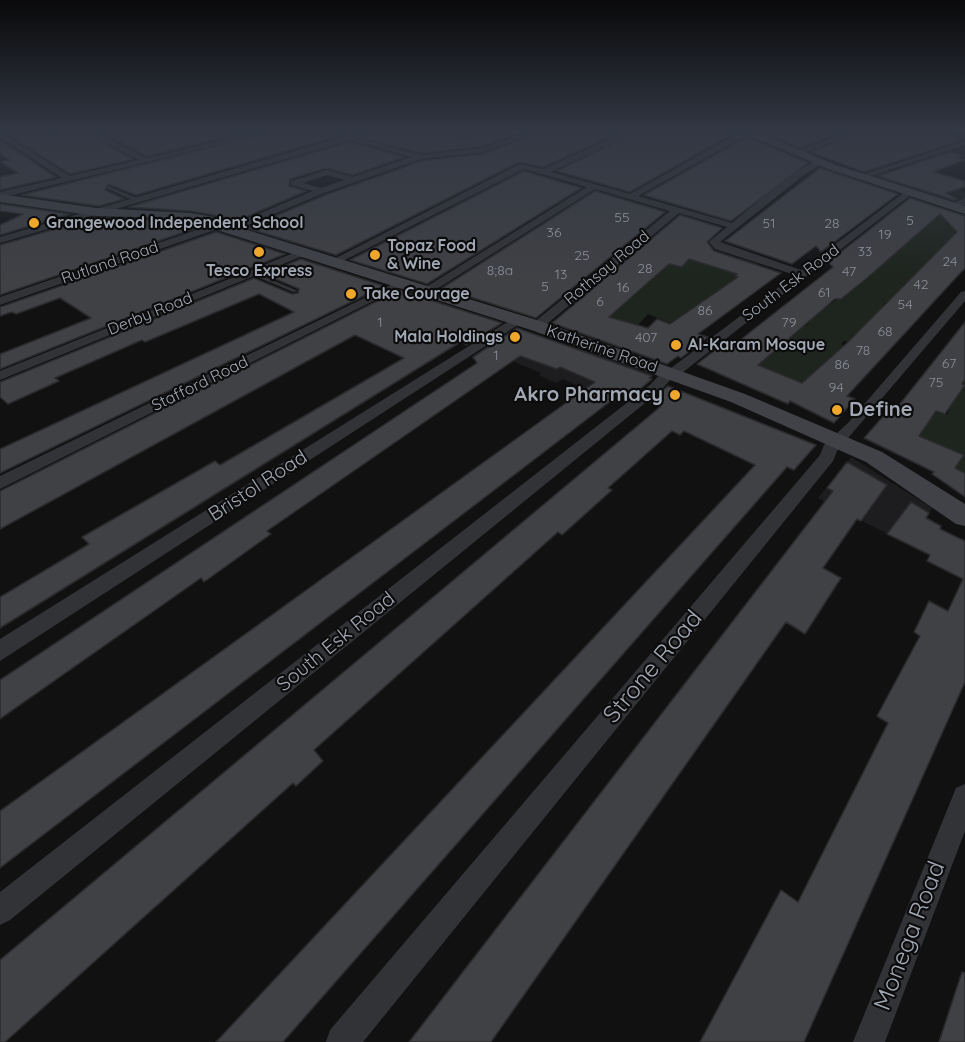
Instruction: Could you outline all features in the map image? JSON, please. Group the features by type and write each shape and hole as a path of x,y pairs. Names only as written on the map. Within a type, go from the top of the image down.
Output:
{"main road":[{"path":"870,181 958,208"},
{"name":"Katherine Road","path":"0,197 96,212 191,217 399,285 537,326 671,373 838,440 906,476 965,517"}],"street":[{"path":"0,197 59,181"},
{"path":"0,240 204,181"},
{"path":"301,181 294,183 321,191"},
{"name":"Rutland Road","path":"0,301 225,227 352,181"},
{"path":"331,263 492,181"},
{"path":"577,181 734,226"},
{"path":"632,196 659,181"},
{"path":"792,181 714,244 803,273"},
{"path":"425,292 594,186"},
{"name":"South Esk Road","path":"0,910 671,373 909,193"},
{"path":"958,208 965,201"},
{"name":"Rothsay Road","path":"537,326 677,210"},
{"name":"Derby Road","path":"0,376 301,253"},
{"name":"Stafford Road","path":"0,483 399,285"},
{"name":"Strone Road","path":"342,1042 827,458 838,440 853,426 965,294"},
{"name":"Bristol Road","path":"0,651 517,320"},
{"name":"Monega Road","path":"869,1042 965,797"}],"lane":[{"path":"108,187 137,200"},
{"path":"252,273 295,291"}],"shaded area":[{"path":"880,181 925,181 965,192 965,198 952,203"},
{"path":"942,213 950,218 945,223 964,233 956,231 954,233 961,235 948,247 940,247 947,250 947,256 932,255 937,257 928,283 908,280 924,289 905,283 902,286 905,308 885,302 877,320 872,342 853,335 851,338 856,340 854,342 844,341 841,344 843,346 836,353 853,363 833,355 827,361 823,383 771,385 748,354 766,337 785,344 788,340 771,334 793,336 796,334 779,327 789,320 806,326 809,323 807,321 839,298 858,277 866,279 869,277 884,255 892,256 888,252 895,254 894,251"},
{"path":"705,233 710,266 719,269 739,258 758,264 736,275 739,277 728,293 720,290 715,292 683,328 648,314 638,325 609,317 616,310 600,304 618,309 623,304 630,278 650,283 654,260 682,267"},
{"path":"520,330 652,374 616,403 563,379 556,383 539,375 541,373 488,351"},
{"path":"965,385 965,473 955,468 964,455 909,432 936,411 947,415 950,409 929,401 934,391 956,399"},
{"path":"851,457 932,508 909,545 818,498"}],"building":[{"path":"0,181 40,181 0,190"},
{"path":"79,181 185,181 136,195 108,184 105,190 124,199 99,206 22,195"},
{"path":"219,181 290,181 289,186 306,191 232,223 214,215 191,211 129,207"},
{"path":"366,181 482,181 336,255 247,228 325,195"},
{"path":"505,181 556,181 581,188 427,284 350,260"},
{"path":"590,181 650,181 630,192"},
{"path":"670,181 785,181 731,221 644,195"},
{"path":"804,181 858,181 898,194 821,252 816,246 792,264 725,241"},
{"path":"893,181 965,181 965,187 946,193 957,199"},
{"path":"595,191 665,212 536,318 442,288"},
{"path":"910,198 965,216 965,268 847,396 855,399 834,423 790,401 788,404 697,364 723,344 732,347 833,267 828,262","holes":["940,214 957,232 847,343 802,383 758,365 835,299 841,299 866,279"]},
{"path":"0,204 69,214 0,235 0,225 23,214 0,211"},
{"path":"680,215 722,228 707,242 714,251 781,273 698,334 708,337 681,358 678,356 667,364 552,323","holes":["689,259 737,274 735,276 738,277 670,324 657,319 648,328 609,317 669,264 682,267"]},
{"path":"93,218 165,220 199,227 0,295 0,245"},
{"path":"216,232 285,254 0,369 0,354 91,318 60,298 16,314 12,312 0,316 0,307"},
{"path":"301,259 384,286 0,473 0,449 294,312 259,294 145,342 142,340 55,378 59,381 8,404 0,397 0,382 254,278 292,294 298,293 299,289 264,274"},
{"path":"399,290 502,323 466,345 462,341 0,628 0,597 89,544 82,537 215,461 220,465 404,358 355,335 0,529 0,491"},
{"path":"965,322 965,379 962,384 965,385 945,414 936,411 919,436 964,455 955,468 965,473 965,497 932,474 934,472 864,438 887,412 892,414"},
{"path":"517,328 652,376 649,378 652,379 633,395 624,391 0,868 0,811 595,382 560,367 557,369 520,356 267,531 271,534 204,582 201,578 0,719 0,680 477,363 473,357"},
{"path":"668,386 816,445 794,470 787,467 283,1042 216,1042 755,465 684,431 680,435 672,431 608,488 612,490 562,535 558,532 314,750 323,761 296,786 293,783 5,1042 0,1042 0,960 660,407 649,402"},
{"path":"847,462 887,485 861,521 857,519 823,568 841,578 805,634 786,622 491,1042 409,1042 833,491 827,488"},
{"path":"911,502 929,513 926,518 941,526 940,529 965,541 965,682 804,1042 700,1042 781,890 798,902 888,723 877,716 920,636 914,632 929,601 948,611 963,579 927,561 930,555 887,534"},
{"path":"962,972 965,973 965,1042 939,1042"}],"place":[{"name":"Grangewood Independent School","path":"34,223"},
{"name":"Tesco Express","path":"259,252"},
{"name":"Topaz Food & Wine","path":"375,255"},
{"name":"Take Courage","path":"351,294"},
{"name":"Mala Holdings","path":"515,337"},
{"name":"Al-Karam Mosque","path":"676,345"},
{"name":"Akro Pharmacy","path":"675,395"},
{"name":"Define","path":"837,410"}]}
